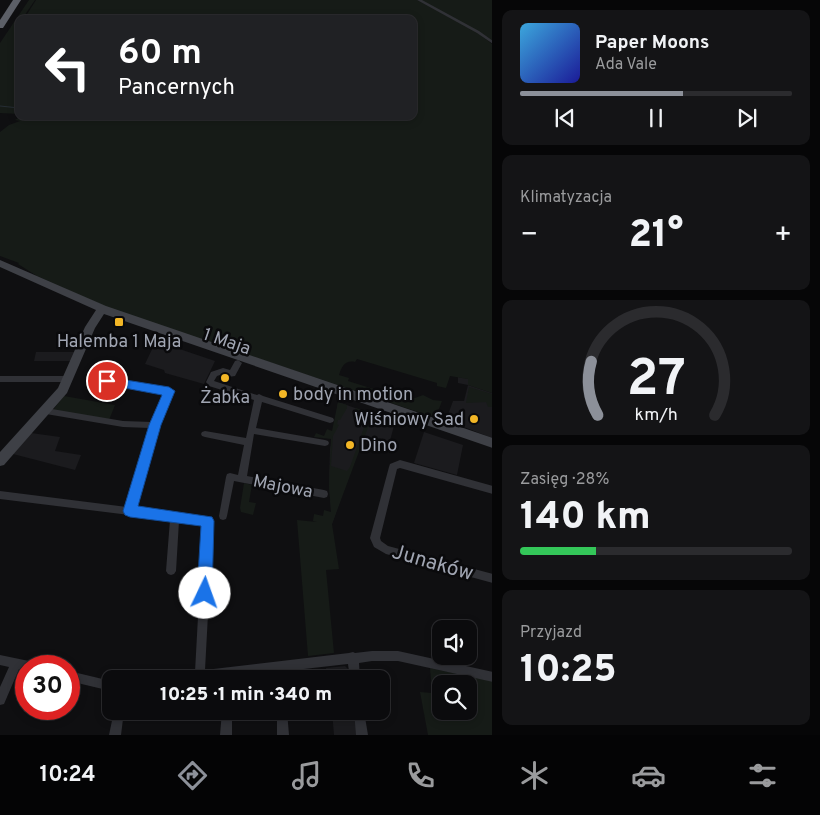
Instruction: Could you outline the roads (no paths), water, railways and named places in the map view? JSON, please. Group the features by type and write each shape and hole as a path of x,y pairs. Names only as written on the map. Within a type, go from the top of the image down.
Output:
{"highway":[{"path":"0,11 8,0"},
{"path":"0,26 17,0"}],"main road":[{"name":"1 Maja","path":"0,263 99,312 436,422 492,443"},
{"name":"1 Maja","path":"0,271 99,312 238,363 492,449"},
{"path":"0,461 63,390 99,312"},
{"name":"1 Maja","path":"436,422 447,433"}],"street":[{"path":"419,0 478,32 492,43"},
{"path":"238,363 232,374 224,371 214,374 210,382 330,420"},
{"path":"0,379 68,379"},
{"path":"107,381 169,391 155,425 130,511"},
{"name":"Majowa","path":"242,478 251,430 260,397"},
{"path":"46,410 123,424 155,425"},
{"path":"251,430 325,443"},
{"path":"205,434 249,442"},
{"name":"Junaków","path":"492,490 400,464 393,467 375,538 376,544 386,550 492,579"},
{"name":"Majowa","path":"223,516 230,477 324,494"},
{"path":"0,494 208,521 200,670"},
{"path":"171,572 175,517"},
{"path":"259,670 353,657 398,656 492,677"},
{"path":"353,657 355,670"},
{"path":"0,660 15,663"},
{"path":"0,700 15,665"},
{"path":"280,666 280,670"},
{"path":"80,679 102,684"},
{"path":"115,735 118,720"},
{"path":"226,735 227,720"},
{"path":"282,720 283,735"},
{"path":"360,720 362,735"}],"waterway":[{"path":"0,106 15,108"}],"place":[{"name":"Halemba 1 Maja","path":"119,322"},
{"name":"Żabka","path":"225,378"},
{"name":"body in motion","path":"283,394"},
{"name":"Wiśniowy Sad","path":"474,419"},
{"name":"Dino","path":"350,445"}]}
